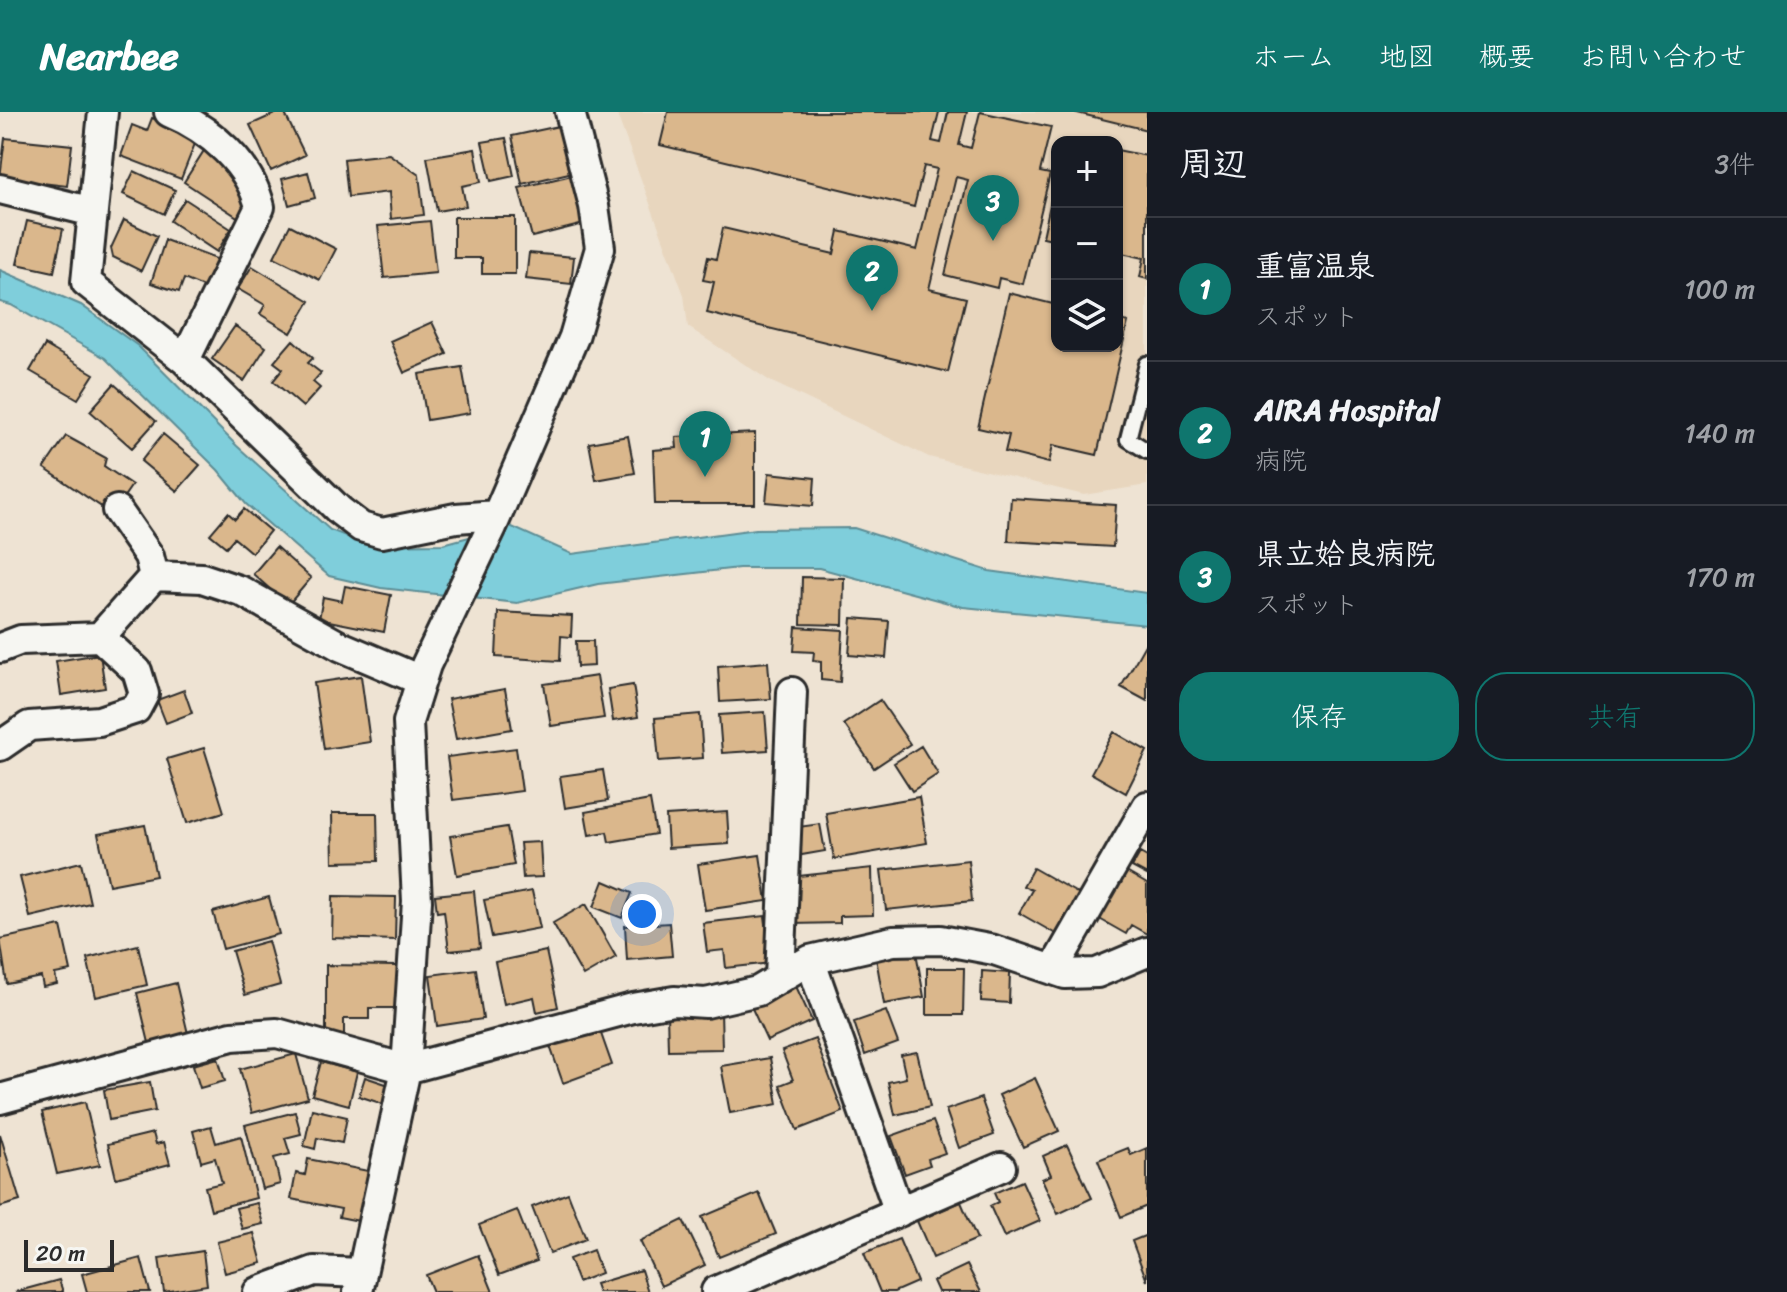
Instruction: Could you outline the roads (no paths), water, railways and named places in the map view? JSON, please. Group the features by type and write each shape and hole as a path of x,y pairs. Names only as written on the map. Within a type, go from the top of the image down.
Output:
{"street":[{"path":"103,112 86,282 185,360 340,511 361,527 382,533 456,518 494,521"},
{"path":"169,112 238,161 255,184 260,207 185,360"},
{"path":"258,1292 314,1271 360,1282 406,1069 417,901 408,722 420,680 574,337 600,248 594,206 570,112"},
{"path":"0,189 93,212"},
{"path":"117,510 149,556 154,576"},
{"path":"154,576 202,578 241,591 340,646 420,680"},
{"path":"100,637 154,576"},
{"path":"0,648 21,640 100,637 137,671 144,694 136,709 99,721 29,726 0,746"},
{"path":"780,977 792,692"},
{"path":"1053,970 1147,806"},
{"path":"0,1099 232,1036 277,1033 406,1069 633,1008 674,1001 706,1003 758,991 810,960 893,941 941,940 994,950 1065,974 1097,973 1147,952"},
{"path":"810,960 899,1212"},
{"path":"716,1291 1001,1167"}],"lane":[{"path":"1147,364 1128,439 1147,451"}],"water":[{"path":"0,270 81,305 138,346 237,446 330,530 369,545 443,544 510,526 572,554 756,529 854,528 989,571 1147,593 1147,625 963,607 819,568 739,568 598,584 517,603 381,588 329,576 246,504 218,470 105,358 11,305 0,302"}],"place":[{"name":"県立姶良病院","path":"993,241"},
{"name":"AIRA Hospital","path":"872,311"},
{"name":"重富温泉","path":"705,477"}]}
